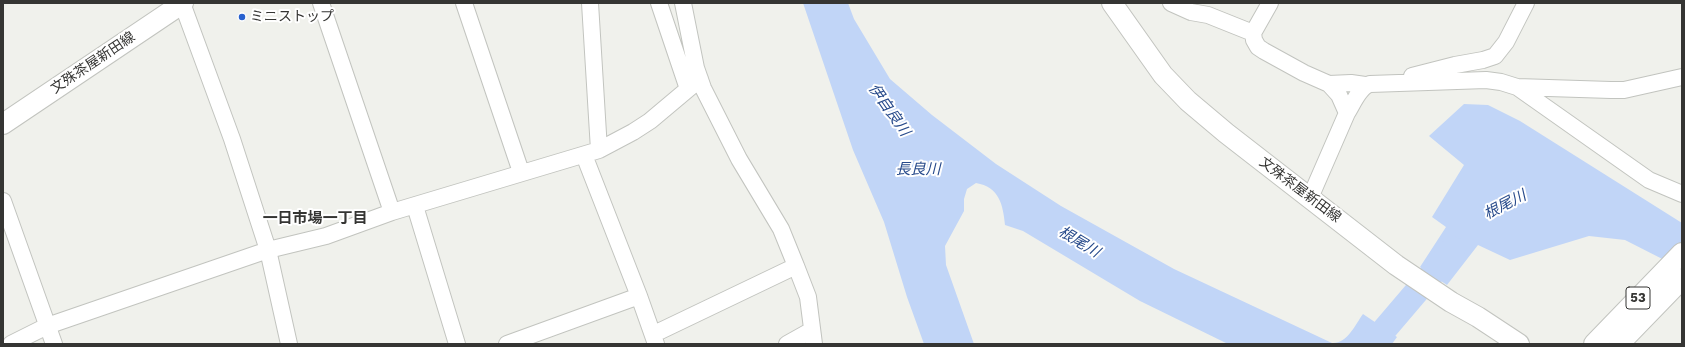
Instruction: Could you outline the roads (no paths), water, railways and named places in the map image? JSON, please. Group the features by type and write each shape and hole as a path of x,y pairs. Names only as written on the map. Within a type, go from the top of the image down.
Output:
{"main road":[{"name":"文殊茶屋新田線","path":"3,124 182,3"},
{"name":"文殊茶屋新田線","path":"1112,3 1163,75 1188,101 1226,133 1396,265 1451,302 1519,344"},
{"name":"53","path":"1594,344 1682,253"},
{"name":"53","path":"1619,344 1682,279"}],"street":[{"path":"182,3 232,139 268,250 289,344"},
{"path":"321,3 392,212"},
{"path":"464,3 521,172"},
{"path":"590,3 599,150"},
{"path":"659,3 694,84 712,108 739,159 781,229 808,297 815,339 788,344"},
{"path":"683,3 694,84"},
{"path":"1171,3 1191,12 1208,15 1253,33"},
{"path":"1198,3 1208,15"},
{"path":"1270,3 1253,33 1254,40 1258,47 1264,52 1304,73 1329,84 1339,95 1347,114"},
{"path":"1386,84 1396,79 1423,74 1495,56 1506,42 1526,3"},
{"path":"1517,88 1624,90 1682,77"},
{"path":"1329,84 1351,83 1365,85 1486,80 1501,82 1517,88 1649,180 1682,194"},
{"path":"11,344 47,326 268,250 326,236 392,212 521,172 599,150 650,121 694,84"},
{"path":"1310,198 1347,114 1365,85"},
{"path":"584,155 655,339 796,266"},
{"path":"3,201 54,344"},
{"path":"415,206 457,344"},
{"path":"507,344 639,296"}],"water":[{"name":"長良川","path":"803,3 848,3 854,19 890,79 932,115 996,164 1061,206 1174,269 1332,343 1346,337 1363,314 1397,337 1392,344 1228,344 1140,301 1023,231 1005,225 1003,210 995,193 990,188 976,183 967,189 964,199 964,211 945,246 946,265 974,344 924,344 907,297 884,222 853,150"},
{"path":"1464,104 1488,105 1520,121 1682,223 1682,269 1625,240 1589,236 1510,260 1478,245 1447,285 1420,267 1446,227 1432,217 1464,165 1429,136"}],"waterway":[{"name":"根尾川","path":"1372,344 1453,249"}],"place":[{"name":"ミニストップ","path":"242,17"}],"district":[{"name":"一日市場一丁目","path":"315,219"}],"water label":[{"name":"伊自良川","path":"889,110"}]}
